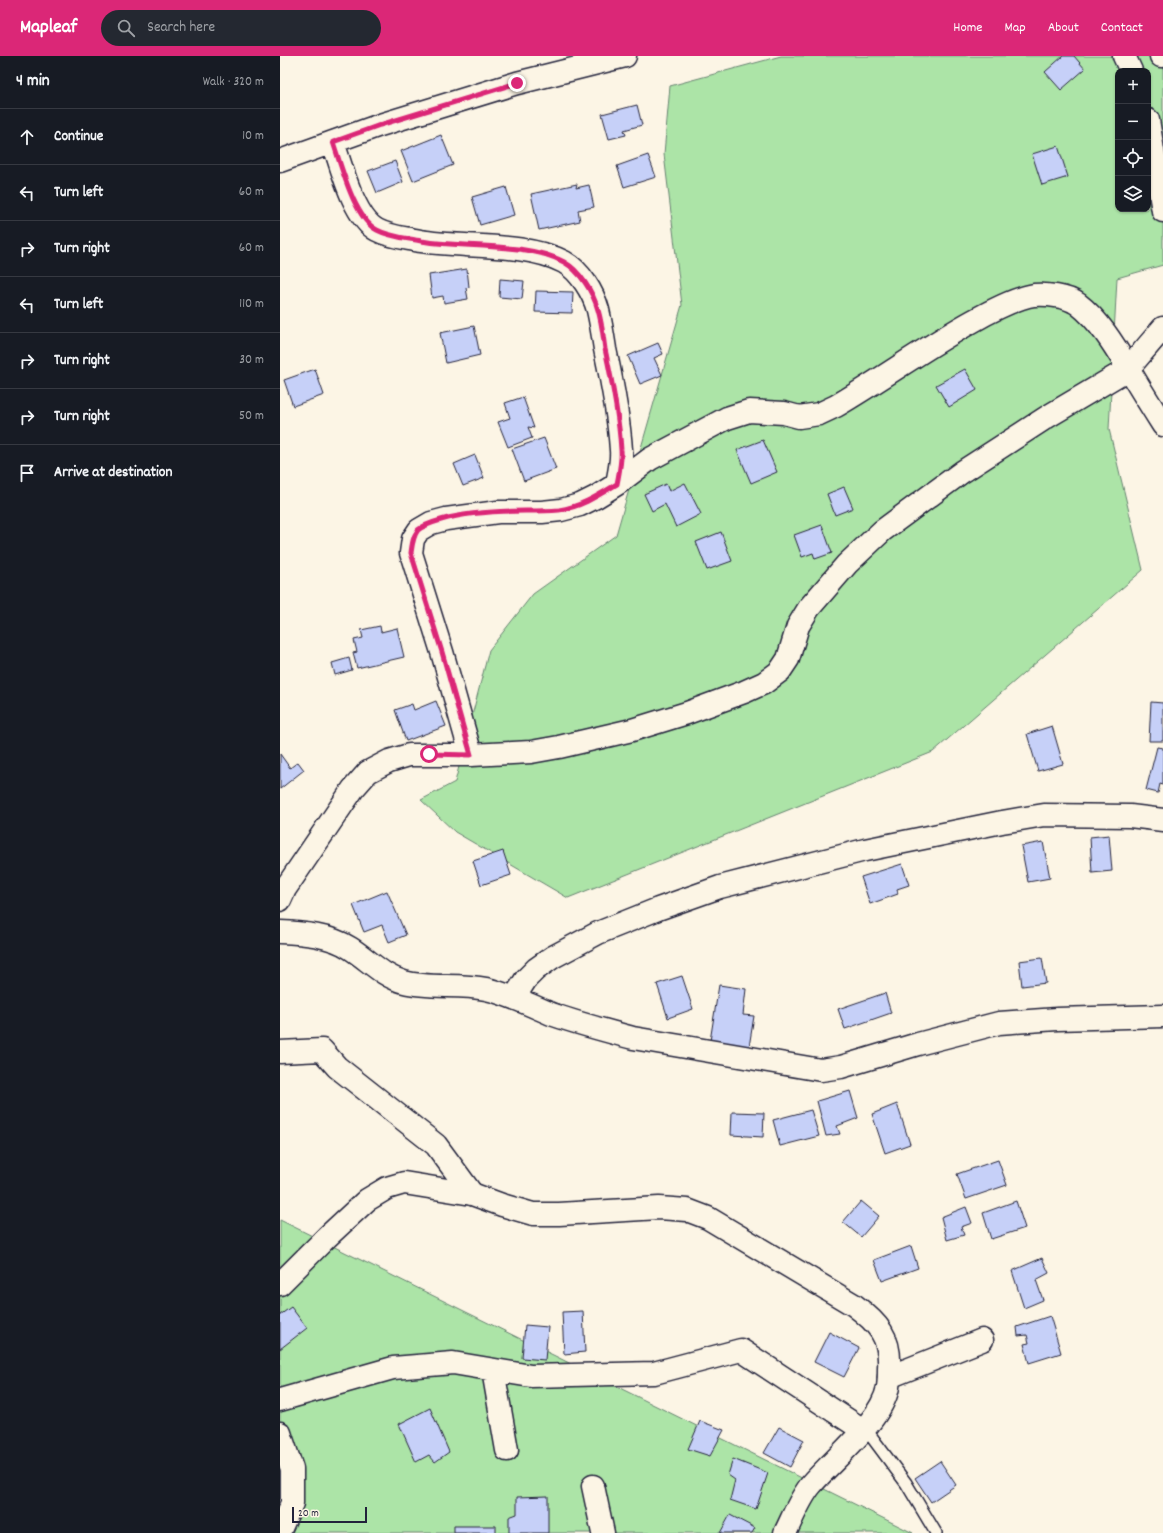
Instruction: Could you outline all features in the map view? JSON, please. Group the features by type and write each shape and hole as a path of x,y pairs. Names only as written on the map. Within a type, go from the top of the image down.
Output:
{"street":[{"path":"280,161 380,125 517,83 625,56"},
{"path":"1124,56 1130,68"},
{"path":"1151,138 1163,211"},
{"path":"333,142 350,192 362,216 376,230 394,236 428,242 524,250 546,255 563,262 575,270 584,282 598,309 622,452 617,484"},
{"path":"471,755 442,652 411,553 413,539 419,530 431,523 446,519 498,512 561,510 580,505 617,484 650,459 727,418 749,411 784,413 799,417 819,414 842,403 905,361 986,314 1010,303 1034,295 1054,296 1076,302 1088,312 1116,347 1163,424"},
{"path":"280,900 285,889 353,789 368,772 390,760 409,755 471,755 531,752 559,747 632,730 686,713 744,692 764,683 780,671 788,659 798,626 809,608 847,564 882,531 962,472 1047,417 1128,368 1163,328"},
{"path":"514,998 526,979 536,969 553,957 598,933 658,909 720,887 865,850 1044,815 1130,816 1163,820"},
{"path":"280,932 332,939 352,949 386,975 405,982 486,989 514,998 555,1015 633,1038 821,1070 841,1067 918,1044 999,1023 1057,1019 1163,1016"},
{"path":"280,1052 322,1050 336,1067 436,1145 472,1194"},
{"path":"280,1284 367,1200 386,1188 404,1183 472,1194 533,1214 559,1214 659,1208 687,1210 708,1218 854,1305 872,1318 883,1332 888,1348 890,1364 888,1388 880,1408 864,1429 810,1486 785,1533"},
{"path":"888,1377 982,1340"},
{"path":"280,1400 393,1368 453,1363 530,1376 654,1373 741,1350 864,1429"},
{"path":"493,1370 507,1450"},
{"path":"280,1433 292,1469 292,1503 280,1530"},
{"path":"593,1486 603,1533"}],"lane":[{"path":"864,1429 906,1482 936,1533"}],"green space":[{"path":"781,56 1163,56 1163,265 1117,278 1109,429 1143,570 933,752 568,898 455,832 421,800 455,782 489,650 533,594 616,535 682,305 664,154 670,86"},
{"path":"280,1220 913,1533 280,1533"}],"building":[{"path":"1063,56 1074,56 1085,69 1061,90 1045,72"},
{"path":"637,105 642,125 624,130 626,135 609,139 602,114"},
{"path":"441,135 453,165 413,181 401,151"},
{"path":"1058,146 1068,177 1042,185 1032,154"},
{"path":"648,155 656,177 624,187 617,166"},
{"path":"395,161 403,182 377,193 368,171"},
{"path":"577,184 576,188 589,185 594,207 578,210 580,221 539,230 531,194"},
{"path":"506,187 514,215 480,225 472,197"},
{"path":"467,269 469,287 466,288 468,299 444,303 443,296 432,298 429,275"},
{"path":"500,279 524,281 522,299 499,297"},
{"path":"536,291 573,292 572,313 535,312"},
{"path":"474,326 480,355 446,363 440,333"},
{"path":"658,343 663,354 654,358 662,375 640,384 628,356"},
{"path":"315,369 324,395 293,406 284,380"},
{"path":"965,369 977,390 949,407 936,385"},
{"path":"523,397 534,428 528,427 532,438 508,447 498,422 510,418 505,403"},
{"path":"544,438 556,469 524,481 512,449"},
{"path":"763,440 777,472 751,483 737,450"},
{"path":"475,455 484,478 463,486 454,464"},
{"path":"685,483 701,514 676,527 665,504 652,511 644,494 666,484 669,491"},
{"path":"844,487 853,508 835,515 827,494"},
{"path":"822,525 832,553 815,559 813,553 802,557 794,535"},
{"path":"721,532 732,561 707,570 696,542"},
{"path":"380,626 381,632 397,628 404,657 357,668 353,653 357,652 354,640 363,638 361,630"},
{"path":"349,658 352,670 335,675 332,663"},
{"path":"436,701 446,726 406,741 395,710 412,704 414,710"},
{"path":"1151,702 1163,703 1163,741 1149,741"},
{"path":"1052,726 1063,764 1038,771 1027,734"},
{"path":"1157,747 1163,748 1163,785 1160,784 1158,793 1146,790"},
{"path":"280,754 290,768 298,762 304,770 280,789"},
{"path":"1109,835 1112,871 1092,873 1090,837"},
{"path":"1043,842 1050,878 1028,882 1021,846"},
{"path":"503,851 511,875 481,885 473,861"},
{"path":"902,864 909,885 897,889 898,894 870,904 861,877"},
{"path":"387,891 406,935 389,942 382,925 364,932 353,905"},
{"path":"1042,958 1046,983 1022,986 1019,961"},
{"path":"682,976 693,1009 668,1018 657,984"},
{"path":"719,985 746,989 743,1015 754,1016 749,1047 710,1041"},
{"path":"885,993 891,1013 845,1029 838,1009"},
{"path":"850,1091 858,1118 837,1126 840,1134 826,1136 817,1101"},
{"path":"897,1104 910,1144 885,1153 872,1114"},
{"path":"811,1110 819,1136 780,1146 773,1120"},
{"path":"732,1112 764,1113 763,1137 731,1135"},
{"path":"998,1160 1007,1185 966,1199 957,1174"},
{"path":"861,1201 879,1216 861,1237 843,1222"},
{"path":"1016,1201 1025,1228 991,1239 983,1213"},
{"path":"966,1207 972,1223 961,1227 964,1235 947,1240 941,1217"},
{"path":"911,1246 918,1268 882,1281 874,1260"},
{"path":"1042,1258 1049,1273 1036,1280 1043,1300 1024,1308 1012,1271"},
{"path":"291,1307 307,1328 280,1349 280,1315"},
{"path":"583,1311 585,1352 564,1354 562,1312"},
{"path":"1050,1316 1061,1353 1029,1363 1024,1344 1029,1343 1027,1335 1018,1336 1017,1327"},
{"path":"525,1325 548,1327 545,1360 522,1358"},
{"path":"829,1332 859,1348 844,1377 814,1362"},
{"path":"430,1408 449,1452 435,1462 429,1455 416,1462 399,1424"},
{"path":"700,1421 724,1430 710,1456 688,1449"},
{"path":"779,1427 804,1440 790,1467 764,1453"},
{"path":"733,1459 768,1473 756,1509 730,1500 735,1480 728,1475"},
{"path":"940,1461 956,1485 931,1502 915,1478"},
{"path":"548,1496 548,1533 509,1533 509,1517 517,1514 517,1497"},
{"path":"730,1515 755,1528 752,1533 720,1533"},
{"path":"454,1526 496,1526 496,1533 454,1533"}],"route":[{"path":"429,754 471,755 442,652 411,553 413,539 419,530 431,523 462,516 498,512 542,512 561,510 580,505 617,484 622,452 614,392 598,309 592,295 575,270 563,262 546,255 524,250 428,242 394,236 376,230 362,216 350,192 333,142 380,125 517,83"}]}
